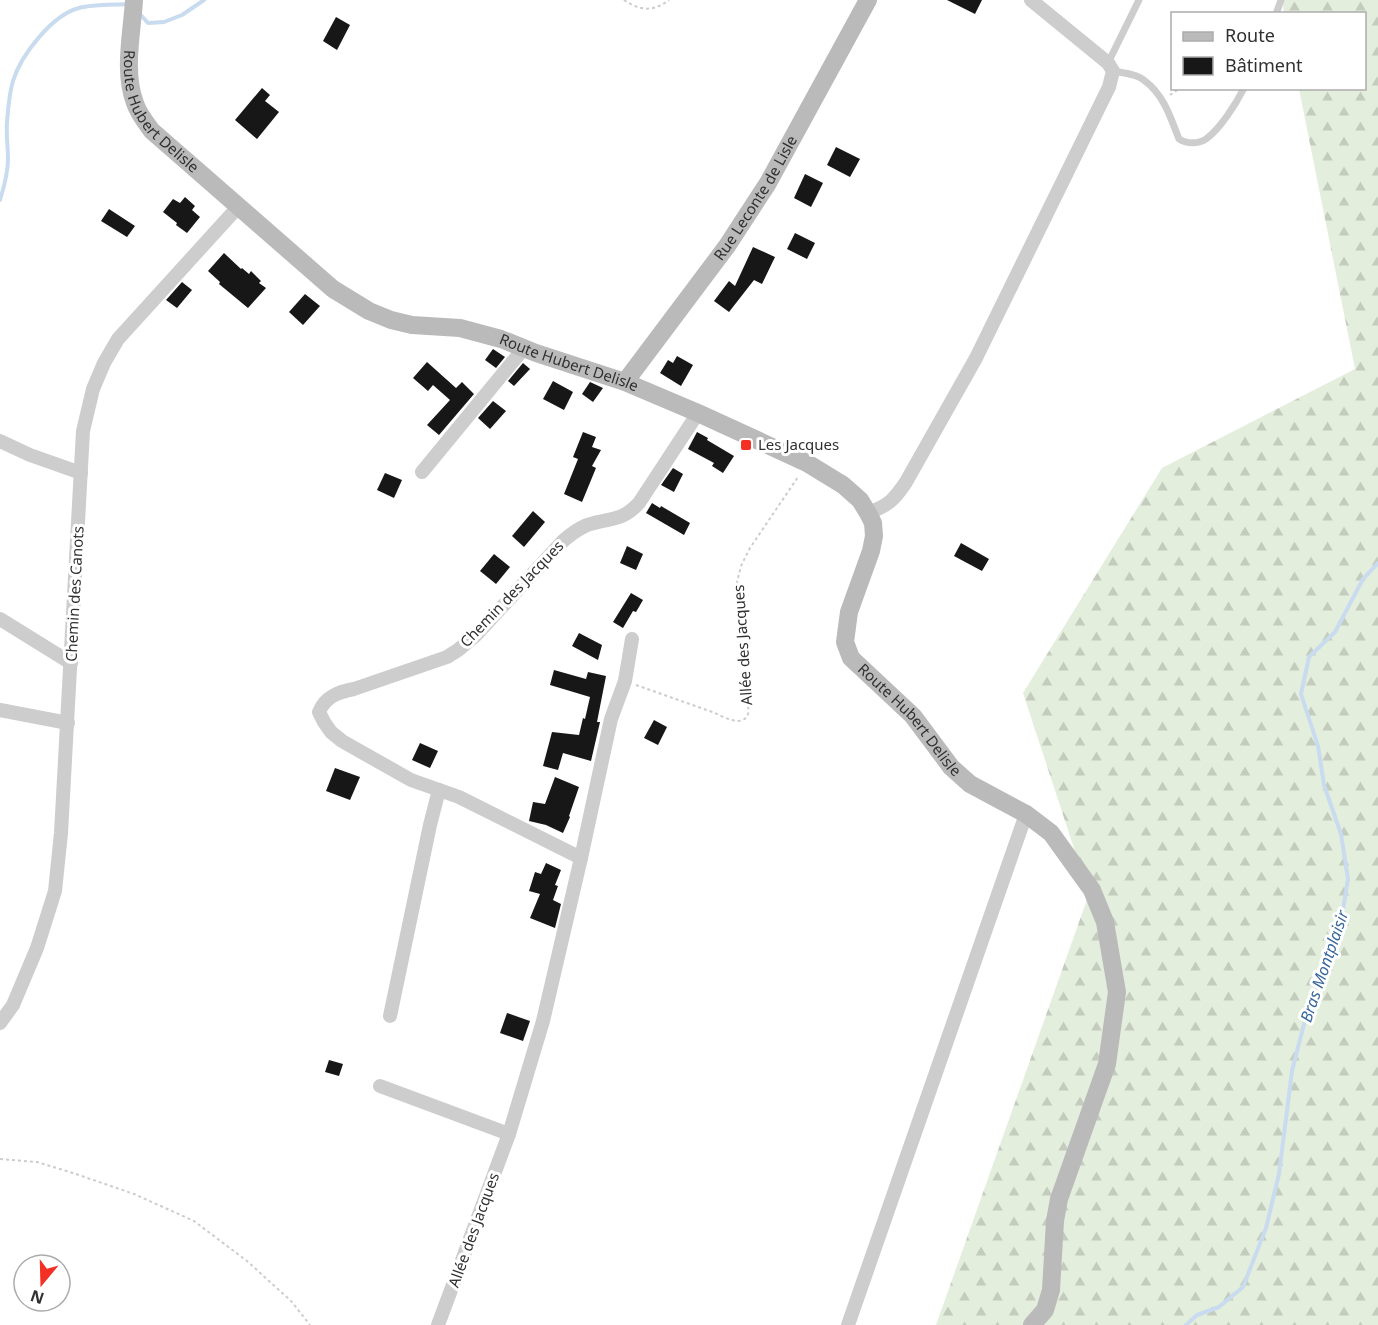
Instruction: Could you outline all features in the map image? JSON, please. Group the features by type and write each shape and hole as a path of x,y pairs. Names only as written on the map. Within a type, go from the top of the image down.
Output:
{"main road":[{"name":"Route Hubert Delisle","path":"134,0 129,81 135,105 152,131 333,289 369,312 391,320 412,325 460,328 480,333 625,382 807,463 843,485 860,500 873,523 874,536 871,552 849,612 845,642 851,658 913,716 951,767 969,784 1026,814 1051,833 1092,890 1105,922 1117,992 1107,1064 1059,1199 1055,1221 1051,1290 1045,1310 1032,1325"},
{"name":"Rue Leconte de Lisle","path":"625,382 727,246 768,183 868,0"}],"street":[{"path":"868,513 883,508 896,497 906,482 976,358 1105,97 1111,67 1031,0"},
{"name":"Chemin des Canots","path":"0,1023 13,1005 33,957 55,891 68,723 83,431 93,389 118,339 238,207"},
{"path":"422,472 525,348"},
{"name":"Chemin des Jacques","path":"439,790 411,780 342,741 324,722 319,712 322,705 340,692 447,657 466,644 575,531 630,513 699,413"},
{"path":"0,441 30,455 81,473"},
{"path":"0,636 2,620 71,663"},
{"name":"Allée des Jacques","path":"438,1325 509,1134 543,1021 611,719 625,681 632,639"},
{"path":"0,710 68,723"},
{"path":"390,1016 439,790 459,797 581,858"},
{"path":"848,1325 1026,814"},
{"path":"380,1086 509,1134"}],"lane":[{"path":"1139,0 1111,67 1145,81 1163,100 1179,139 1184,143 1204,140 1221,123 1243,90"}],"path":[{"path":"624,0 642,9 662,6 669,0"},
{"name":"Allée des Jacques","path":"625,681 727,719 740,721 745,718 748,714 748,704 737,582 741,566 750,548 807,463"},
{"path":"0,1159 37,1162 73,1173 134,1194 194,1221 248,1261 291,1301 310,1325"}],"green space":[{"path":"1282,0 1378,0 1378,1325 936,1325 1089,894 1023,693 1162,468 1355,369 1299,90 1366,90 1366,12 1284,12"}],"building":[{"path":"947,0 982,0 975,14"},
{"path":"336,17 350,25 337,50 323,41"},
{"path":"262,88 270,95 265,101 279,112 257,139 235,120"},
{"path":"836,147 860,159 850,177 827,165"},
{"path":"805,174 823,183 811,207 794,198"},
{"path":"185,197 195,206 192,210 200,217 187,233 163,212 173,199 180,203"},
{"path":"109,209 135,226 127,237 101,221"},
{"path":"795,233 815,243 807,259 787,249"},
{"path":"753,247 775,257 762,284 754,280 729,312 714,301 729,281 735,286"},
{"path":"224,253 241,269 249,274 251,271 261,281 259,283 266,288 248,308 219,284 220,282 208,271"},
{"path":"182,282 192,290 177,308 166,300"},
{"path":"305,294 320,306 303,325 289,312"},
{"path":"493,349 505,357 496,368 485,360"},
{"path":"677,356 693,365 681,386 660,373 668,360 673,363"},
{"path":"427,362 456,388 462,382 474,394 439,435 427,425 450,400 433,385 428,391 413,378"},
{"path":"523,363 530,369 514,386 508,381"},
{"path":"553,381 573,392 564,410 543,399"},
{"path":"590,382 603,388 593,402 582,394"},
{"path":"493,401 506,411 490,429 478,418"},
{"path":"583,432 596,437 592,447 601,450 592,466 596,468 582,502 564,494 578,459 573,457"},
{"path":"697,432 734,456 723,473 712,466 714,463 688,449"},
{"path":"673,468 683,474 674,492 661,485"},
{"path":"385,473 402,480 394,498 377,490"},
{"path":"652,503 690,523 684,535 646,513"},
{"path":"533,511 545,522 524,547 512,536"},
{"path":"961,543 989,559 982,571 954,556"},
{"path":"627,546 643,554 636,570 620,563"},
{"path":"494,554 510,567 496,584 480,571"},
{"path":"631,593 643,600 623,628 613,622"},
{"path":"579,633 602,645 598,660 572,646"},
{"path":"554,670 586,679 588,672 606,676 597,722 600,722 591,761 563,753 558,770 543,766 552,732 579,735 590,697 550,685"},
{"path":"654,720 667,727 658,745 644,738"},
{"path":"420,743 438,751 430,768 412,760"},
{"path":"335,768 360,777 350,800 326,791"},
{"path":"555,777 579,787 563,833 546,825 529,821 533,802 545,804"},
{"path":"546,863 561,870 555,885 558,886 553,900 561,904 555,928 530,918 540,894 529,891 535,872 541,874"},
{"path":"507,1013 530,1021 523,1041 500,1033"},
{"path":"329,1060 343,1064 339,1076 325,1072"}],"waterway":[{"path":"139,13 148,23 164,22 182,15 204,0"},
{"path":"0,200 8,164 7,127 11,91 17,71 30,48 48,27 69,12 91,6 130,4"},
{"name":"Bras Montplaisir","path":"1186,1325 1197,1315 1219,1307 1243,1287 1266,1228 1279,1174 1292,1071 1305,1020 1342,916 1348,879 1341,834 1324,785 1318,746 1301,694 1309,657 1335,632 1363,579 1378,563"}],"place":[{"name":"Les Jacques","path":"746,445"}]}
